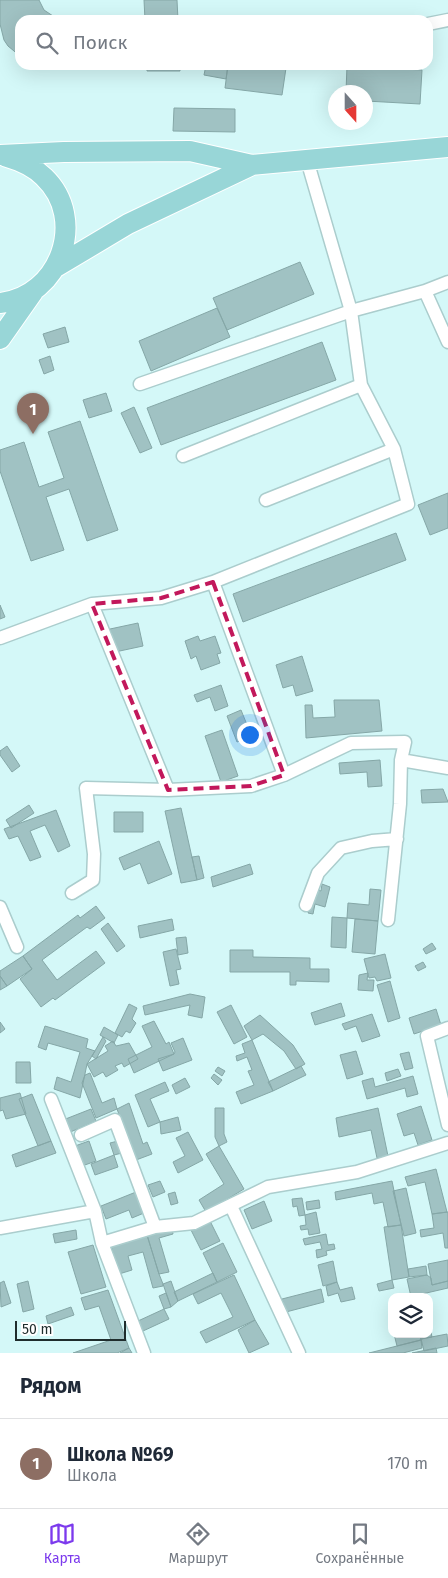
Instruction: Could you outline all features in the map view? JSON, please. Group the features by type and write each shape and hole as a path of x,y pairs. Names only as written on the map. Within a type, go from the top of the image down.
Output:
{"main road":[{"path":"0,156 64,152 190,151 252,165 448,147"},
{"path":"0,156 25,163 45,177 59,197 66,220 65,244 56,267 46,280 33,291 11,302 0,303"},
{"path":"56,267 128,224 252,165"},
{"path":"0,339 33,291"}],"street":[{"path":"433,23 448,20"},
{"path":"0,638 92,604 161,598 213,582 408,504 394,449 361,386 351,311 307,160"},
{"path":"140,384 351,311 425,292 448,282"},
{"path":"425,292 448,342"},
{"path":"183,456 361,386"},
{"path":"266,500 394,449"},
{"path":"213,582 284,775"},
{"path":"92,604 168,790"},
{"path":"72,893 94,880 94,854 86,788 168,790 251,786 284,775 351,743 405,742 388,920"},
{"path":"402,760 448,768"},
{"path":"306,905 318,873 341,848 372,841 397,839"},
{"path":"0,907 17,946"},
{"path":"448,1028 427,1036 448,1125"},
{"path":"51,1099 95,1211 102,1244 144,1353"},
{"path":"81,1135 115,1120 155,1227"},
{"path":"102,1244 155,1227 194,1223 268,1187 357,1172 448,1144"},
{"path":"231,1206 299,1353"},
{"path":"0,1228 95,1211"}],"highlighted area":[{"path":"213,582 284,775 251,786 168,790 92,604 161,598"}],"building":[{"path":"0,0 39,0 44,10 52,15 15,15 15,52 4,40 0,24"},
{"path":"144,0 177,0 178,15 145,15"},
{"path":"147,70 180,70 180,71"},
{"path":"205,70 227,70 226,79 204,75"},
{"path":"227,70 286,70 282,95 225,88"},
{"path":"347,70 422,70 420,104 373,101 373,85 346,85"},
{"path":"174,108 235,109 235,132 173,131"},
{"path":"300,262 314,294 227,330 213,298"},
{"path":"217,308 230,337 151,371 139,341"},
{"path":"65,327 69,342 48,348 43,334"},
{"path":"322,342 336,380 161,445 147,408"},
{"path":"50,356 54,370 44,374 39,360"},
{"path":"106,393 112,411 89,418 83,400"},
{"path":"134,407 152,448 140,453 121,413"},
{"path":"80,421 118,530 87,541 69,489 46,497 64,550 31,561 0,471 0,450 24,442 39,487 64,478 48,432"},
{"path":"448,493 448,528 430,535 418,505"},
{"path":"396,533 406,560 243,622 233,594"},
{"path":"0,605 5,617 0,619"},
{"path":"138,623 143,646 115,652 110,629"},
{"path":"198,636 200,641 215,636 221,653 217,654 220,663 201,670 196,656 191,659 185,641"},
{"path":"302,656 313,691 296,696 293,685 283,688 276,665"},
{"path":"221,685 228,706 215,711 210,697 197,702 194,695"},
{"path":"334,700 379,700 382,731 306,738 305,705 312,705 313,718 335,717"},
{"path":"241,710 252,737 237,742 227,716"},
{"path":"222,730 238,776 221,782 205,736"},
{"path":"7,746 20,766 12,772 0,755 0,751"},
{"path":"380,760 382,786 368,787 367,772 340,774 339,763"},
{"path":"443,789 448,802 422,803 421,790"},
{"path":"29,805 34,813 11,828 6,820"},
{"path":"181,808 197,880 181,883 165,811"},
{"path":"56,810 70,846 58,852 45,825 30,831 41,857 30,861 18,836 9,839 4,829"},
{"path":"114,812 143,812 143,832 114,832"},
{"path":"159,841 172,874 148,884 140,863 124,870 119,858"},
{"path":"199,856 204,878 197,880 192,857"},
{"path":"250,864 253,874 213,887 211,877"},
{"path":"322,884 330,887 325,907 315,904 313,914 308,913 314,889 321,891"},
{"path":"370,889 381,890 378,921 347,918 348,903 369,905"},
{"path":"96,906 105,918 90,929 87,927 42,960 57,980 96,951 105,963 55,1000 53,998 41,1007 20,979 32,969 23,956 78,915 80,918"},
{"path":"332,917 347,918 346,948 331,947"},
{"path":"172,919 174,930 140,938 138,926"},
{"path":"355,919 378,921 375,954 352,952"},
{"path":"108,923 125,946 117,952 101,929"},
{"path":"186,937 188,953 178,955 176,938"},
{"path":"432,943 436,949 426,954 423,949"},
{"path":"176,949 181,969 176,970 179,984 170,986 163,952"},
{"path":"230,950 253,950 253,957 310,958 310,969 329,969 329,982 296,981 296,985 290,985 290,972 230,972"},
{"path":"385,954 391,978 377,981 375,977 369,978 364,959"},
{"path":"23,956 32,969 7,986 0,976 0,971"},
{"path":"423,962 426,967 418,971 415,966"},
{"path":"368,973 367,980 374,980 373,991 358,990 359,975"},
{"path":"0,976 7,986 0,990"},
{"path":"390,981 400,1018 388,1022 377,985"},
{"path":"190,994 205,997 202,1018 188,1015 190,1005 145,1015 143,1006"},
{"path":"341,1003 345,1016 315,1025 311,1013"},
{"path":"129,1004 137,1008 132,1019 136,1023 130,1033 126,1031 122,1037 115,1033"},
{"path":"231,1005 247,1037 234,1044 217,1012"},
{"path":"436,1009 441,1025 414,1034 409,1018"},
{"path":"372,1014 380,1036 362,1042 356,1026 345,1030 342,1024"},
{"path":"260,1015 293,1045 305,1064 296,1069 284,1051 263,1034 252,1040 244,1026"},
{"path":"154,1021 166,1044 169,1042 174,1054 134,1073 128,1059 152,1047 142,1026"},
{"path":"0,1022 5,1029 0,1033"},
{"path":"45,1026 88,1039 86,1048 95,1051 87,1064 80,1098 54,1089 57,1077 71,1082 80,1052 48,1043 46,1050 38,1047"},
{"path":"104,1027 118,1035 114,1043 100,1035"},
{"path":"103,1037 106,1041 96,1059 92,1056"},
{"path":"183,1038 192,1060 163,1071 158,1059 174,1054 171,1043"},
{"path":"252,1040 273,1091 241,1104 236,1092 254,1085 248,1071 252,1070 247,1057 237,1061 236,1056 245,1053 242,1044"},
{"path":"113,1041 116,1046 129,1043 138,1059 124,1067 122,1063 115,1066 118,1070 106,1077 103,1072 94,1077 87,1064 108,1051 105,1046"},
{"path":"356,1051 363,1074 347,1079 340,1055"},
{"path":"409,1052 413,1068 405,1070 400,1054"},
{"path":"16,1062 30,1062 31,1083 16,1083"},
{"path":"301,1066 306,1075 273,1091 268,1082"},
{"path":"218,1067 225,1071 222,1076 215,1071"},
{"path":"398,1069 401,1076 387,1081 385,1073"},
{"path":"90,1073 102,1103 114,1098 117,1109 96,1118 82,1083 85,1075"},
{"path":"214,1074 222,1080 218,1085 211,1078"},
{"path":"413,1076 418,1094 407,1097 405,1088 367,1099 362,1081 373,1078 375,1087"},
{"path":"185,1078 190,1087 176,1094 172,1085"},
{"path":"165,1082 169,1091 150,1099 160,1122 148,1127 135,1095"},
{"path":"20,1093 26,1114 6,1119 3,1110 0,1111 0,1098"},
{"path":"32,1094 51,1141 38,1146 19,1099"},
{"path":"129,1103 143,1144 147,1142 152,1154 136,1160 117,1109"},
{"path":"421,1106 432,1140 418,1145 414,1133 404,1136 397,1114"},
{"path":"215,1108 224,1108 224,1134 227,1142 219,1146 215,1137"},
{"path":"378,1108 388,1156 377,1158 371,1130 339,1137 336,1118"},
{"path":"91,1109 96,1121 68,1133 63,1120"},
{"path":"178,1117 181,1130 161,1134 160,1122"},
{"path":"188,1132 203,1160 178,1173 173,1162 185,1156 176,1138"},
{"path":"51,1141 56,1153 16,1167 12,1155"},
{"path":"89,1141 96,1161 82,1166 75,1146"},
{"path":"118,1141 122,1153 114,1155 110,1143"},
{"path":"219,1146 244,1189 206,1212 199,1200 224,1184 206,1154"},
{"path":"114,1155 118,1167 95,1175 91,1164"},
{"path":"436,1169 447,1212 432,1214 425,1182 408,1186 405,1177"},
{"path":"160,1181 165,1192 153,1197 148,1185"},
{"path":"392,1181 401,1225 388,1227 383,1202 374,1204 372,1193 336,1200 335,1192"},
{"path":"406,1188 416,1233 404,1236 393,1191"},
{"path":"136,1192 144,1213 132,1218 129,1210 106,1219 101,1206"},
{"path":"175,1192 178,1203 171,1205 168,1194"},
{"path":"302,1198 305,1215 299,1216 297,1206 293,1207 292,1199"},
{"path":"319,1200 320,1208 307,1210 306,1202"},
{"path":"264,1201 272,1221 252,1229 244,1210"},
{"path":"316,1212 320,1233 309,1235 308,1229 301,1230 300,1226 306,1225 305,1215"},
{"path":"448,1212 448,1248 445,1248 443,1233 421,1237 420,1230 434,1228 432,1214"},
{"path":"210,1221 220,1241 201,1250 191,1230"},
{"path":"401,1225 409,1277 392,1280 384,1227"},
{"path":"172,1228 173,1234 159,1238 169,1272 159,1274 147,1235"},
{"path":"76,1230 77,1239 55,1243 53,1234"},
{"path":"326,1234 328,1245 334,1244 335,1249 326,1251 327,1255 317,1258 316,1250 322,1249 320,1242 305,1245 303,1239"},
{"path":"147,1235 163,1286 153,1288 143,1252 128,1256 132,1270 119,1274 111,1246"},
{"path":"223,1243 237,1272 217,1282 203,1253"},
{"path":"93,1245 106,1287 81,1294 68,1252"},
{"path":"448,1260 448,1281 432,1285 428,1264"},
{"path":"333,1261 337,1282 323,1286 318,1265"},
{"path":"426,1266 427,1275 409,1277 408,1269"},
{"path":"213,1273 217,1282 178,1301 174,1292"},
{"path":"234,1275 255,1320 206,1343 200,1332 233,1317 221,1293 198,1304 193,1294"},
{"path":"427,1275 431,1278 432,1285 448,1281 448,1288 426,1293 410,1293 407,1279"},
{"path":"392,1280 394,1288 379,1291 377,1284"},
{"path":"4,1281 11,1303 1,1307 0,1283"},
{"path":"28,1281 34,1309 23,1312 17,1284"},
{"path":"171,1281 178,1301 171,1307 163,1284"},
{"path":"337,1282 340,1290 352,1287 355,1299 341,1302 338,1293 328,1296 326,1286"},
{"path":"321,1289 324,1302 286,1312 282,1299"},
{"path":"108,1290 129,1348 117,1353 73,1353 111,1340 99,1306 85,1310 81,1298"},
{"path":"166,1293 171,1307 164,1309 159,1296"},
{"path":"71,1307 74,1315 48,1324 46,1316"},
{"path":"164,1309 169,1319 143,1331 138,1321"},
{"path":"255,1320 269,1344 249,1353 238,1330"},
{"path":"447,1334 448,1346 424,1351 421,1339"},
{"path":"395,1338 420,1338 421,1340 397,1346"},
{"path":"421,1340 422,1348 403,1353 369,1353"},
{"path":"129,1348 132,1353 120,1353"},
{"path":"436,1348 437,1353 412,1353"}],"place":[{"name":"Школа №69","path":"33,434"}]}
